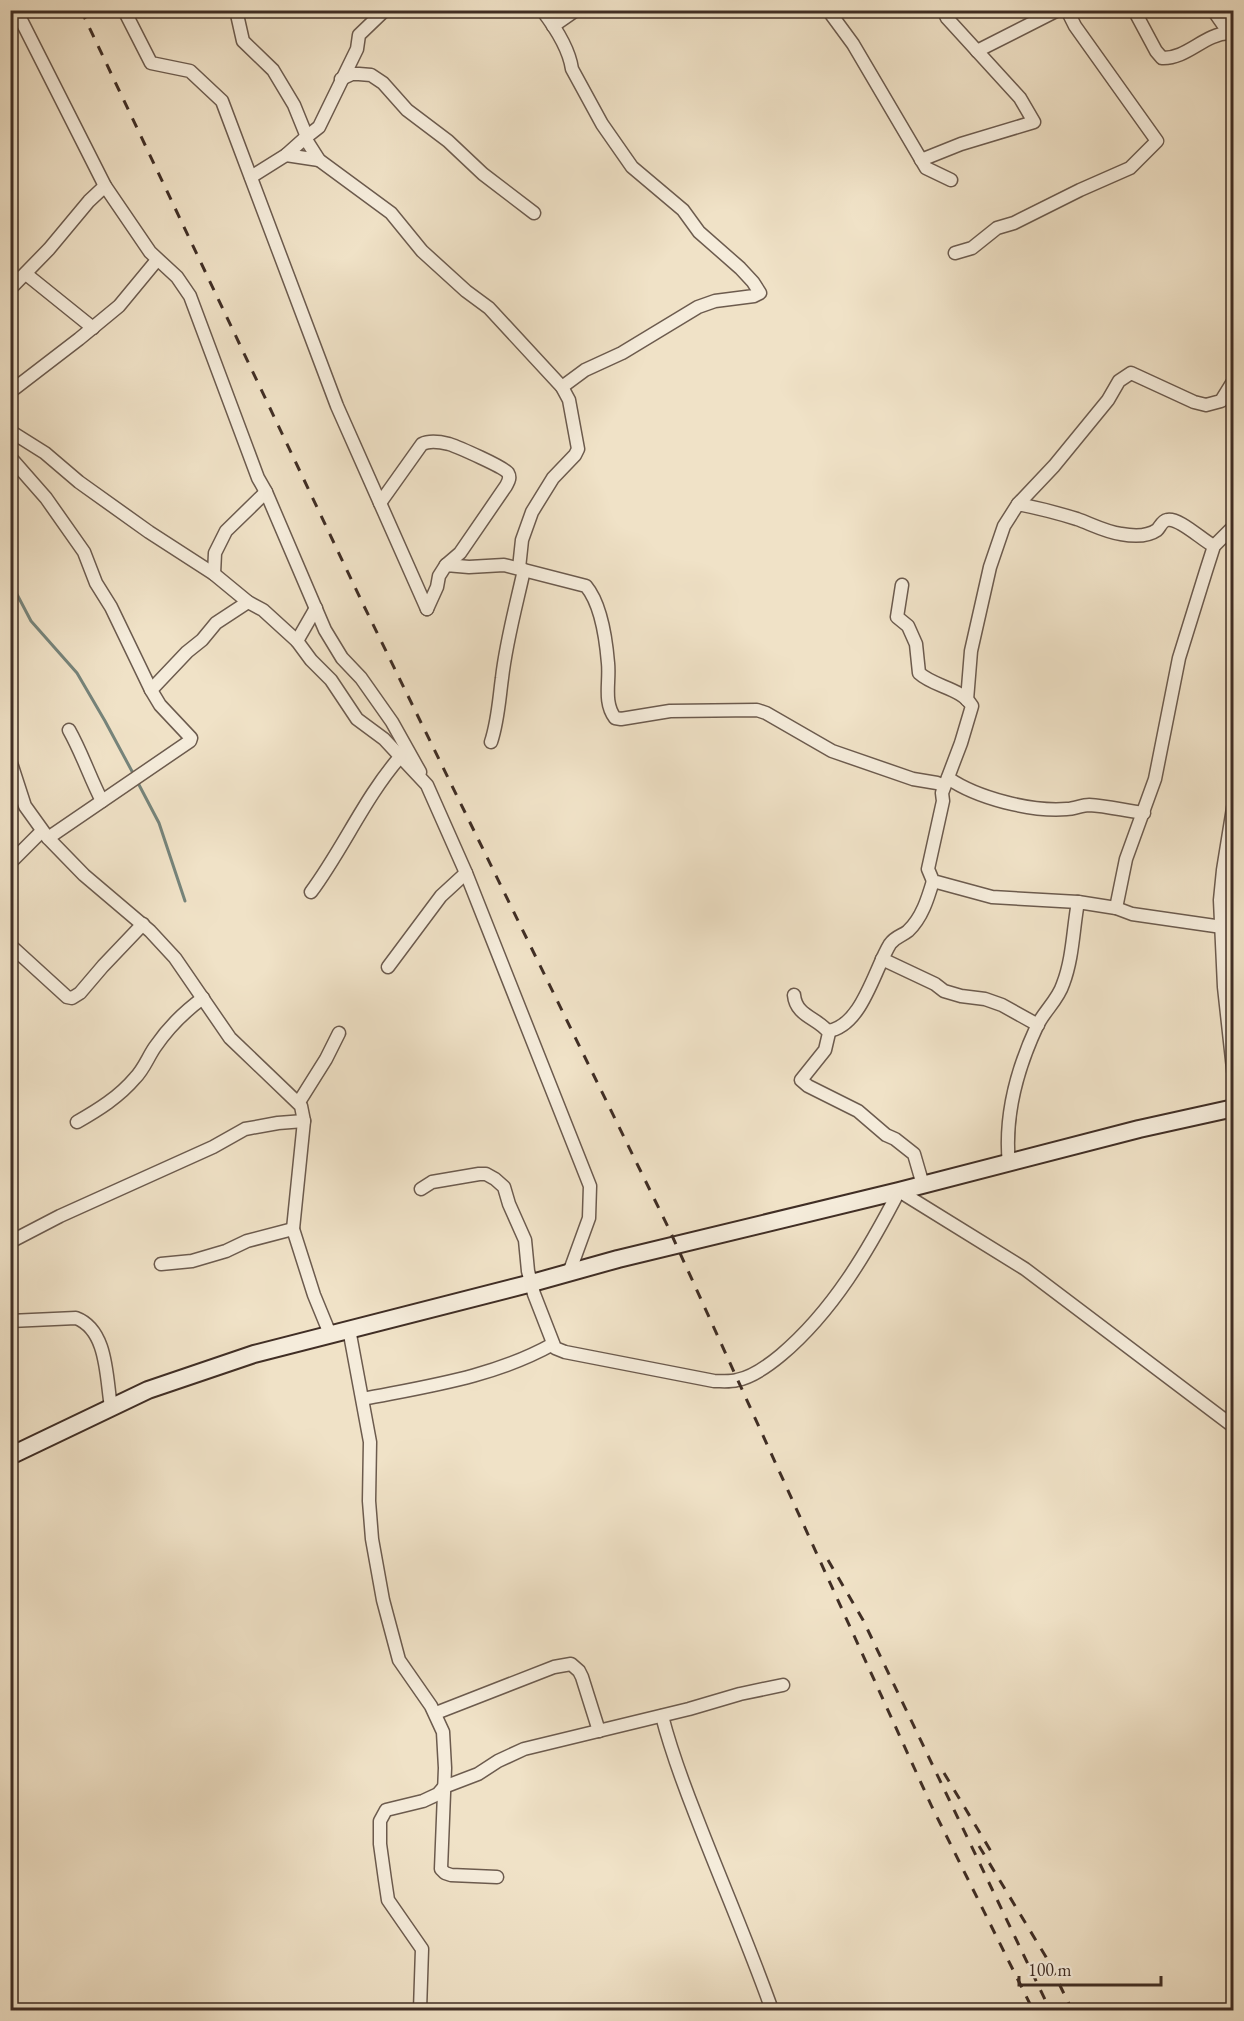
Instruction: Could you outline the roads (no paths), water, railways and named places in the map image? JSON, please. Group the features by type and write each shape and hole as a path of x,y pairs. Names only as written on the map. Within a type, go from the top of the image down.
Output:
{"main road":[{"path":"10,1456 148,1390 254,1354 618,1259 1009,1164 1139,1129 1233,1108"}],"street":[{"path":"124,10 151,63 190,71 222,101 337,406 380,503 427,609 437,587 439,576 446,565 460,553 509,479 507,472 498,465 449,444 428,441 422,444 380,503"},
{"path":"236,10 243,41 273,70 294,105 306,138 320,160 391,213 422,251 466,291 489,308 562,387 569,400 578,449 553,478 532,512 522,540 522,569 501,679 498,716 491,742"},
{"path":"251,177 286,155 319,127 357,49 359,35 385,10"},
{"path":"542,10 553,26 570,59 572,69 602,124 632,167 683,210 699,232 740,268 760,293 754,296 715,301 698,307 622,352 585,370 562,387"},
{"path":"553,26 576,10"},
{"path":"828,10 853,44 926,168 951,180"},
{"path":"921,160 961,144 1034,122 1020,98 947,18 943,10"},
{"path":"977,51 1058,10"},
{"path":"955,253 972,248 997,228 1014,223 1130,168 1157,141 1075,26 1067,10"},
{"path":"1134,10 1162,58 1178,56 1212,37 1231,35 1213,10"},
{"path":"15,15 105,186 157,260 177,277 190,296 258,478 325,630 342,658 361,678 392,722 427,785 466,873 590,1186 589,1218 568,1273"},
{"path":"341,79 352,74 359,74 371,75 383,82 407,110 448,141 483,174 534,213"},
{"path":"286,155 320,160"},
{"path":"10,289 105,186"},
{"path":"10,392 119,306 157,260"},
{"path":"26,274 93,328"},
{"path":"967,700 970,651 990,567 1004,526 1018,504 1054,466 1108,400 1119,381 1131,373 1194,402 1206,405 1221,402 1233,380"},
{"path":"10,431 45,453 79,482 149,532 214,574 248,602 263,610 297,641 311,660 331,680 357,719 384,739 427,785"},
{"path":"10,457 46,498 84,552 96,583 111,607 151,690 160,705 191,739 102,801 45,835 10,863"},
{"path":"214,574 215,552 226,531 266,492"},
{"path":"1018,504 1074,518 1119,534 1133,536 1150,533 1163,522 1170,520 1189,528 1214,546"},
{"path":"1116,908 1126,859 1155,779 1179,658 1214,546 1233,526"},
{"path":"446,565 504,566 586,586 592,593 601,622 608,663 609,710 615,718 670,711 757,710 766,712 832,751 913,779 946,782 1020,805 1041,809 1068,809 1086,805 1108,806 1144,813"},
{"path":"828,1031 840,1028 856,1012 882,958 896,936 907,932 925,905 933,881 928,869 946,782 972,706 967,700 932,682 920,673 916,644 908,626 897,617 902,585"},
{"path":"151,690 216,623 248,602"},
{"path":"297,641 316,609"},
{"path":"69,730 79,746 92,782 102,801"},
{"path":"311,891 331,865 384,775 400,757"},
{"path":"10,760 25,806 45,835 84,875 143,924 175,958 230,1038 302,1106 304,1121 293,1229 314,1295 330,1334"},
{"path":"1233,802 1222,870 1220,900 1224,987 1233,1078"},
{"path":"388,967 441,896 466,873"},
{"path":"933,881 992,897 1078,902 1116,908 1132,914 1222,927"},
{"path":"1009,1164 1007,1134 1012,1099 1020,1070 1038,1025 1063,986 1078,902"},
{"path":"10,945 67,997 72,998 80,993 143,924"},
{"path":"882,958 935,984 944,991 985,999 1002,1005 1038,1025"},
{"path":"794,995 795,1004 803,1013 828,1031 829,1038 825,1050 801,1080 808,1086 858,1111 886,1135 914,1154 923,1185"},
{"path":"76,1122 123,1091 144,1067 155,1047 171,1028 189,1008 203,998"},
{"path":"298,1102 326,1059 339,1033"},
{"path":"10,1242 60,1216 213,1147 245,1129 278,1122 304,1121"},
{"path":"421,1189 432,1182 479,1174 486,1174 501,1183 525,1240 531,1283 555,1348 714,1381 738,1380 752,1374 775,1360 813,1324 870,1246 899,1191 1025,1269 1233,1427"},
{"path":"161,1264 192,1261 226,1251 247,1241 293,1229"},
{"path":"10,1320 76,1318 85,1322 96,1334 101,1349 111,1407"},
{"path":"349,1329 370,1442 369,1501 372,1539 383,1600 399,1660 436,1713 443,1732 444,1787 441,1869 452,1875 497,1877"},
{"path":"363,1399 448,1383 487,1372 530,1357 553,1344"},
{"path":"436,1713 554,1667 571,1664 582,1677 599,1731"},
{"path":"420,2010 422,1949 388,1900 380,1844 380,1821 386,1810 423,1801 438,1794 444,1787 478,1774 498,1761 524,1749 783,1685"},
{"path":"662,1716 678,1770 703,1837 754,1959 772,2010"}],"waterway":[{"path":"10,581 31,621 77,673 134,775"},
{"path":"137,781 159,823 185,901"}],"railway":[{"path":"81,10 362,602 669,1229 932,1807 1033,2010"},
{"path":"828,1560 863,1620 1050,2010"},
{"path":"944,1773 992,1853"},
{"path":"979,1846 1046,1957 1072,2010"}]}
